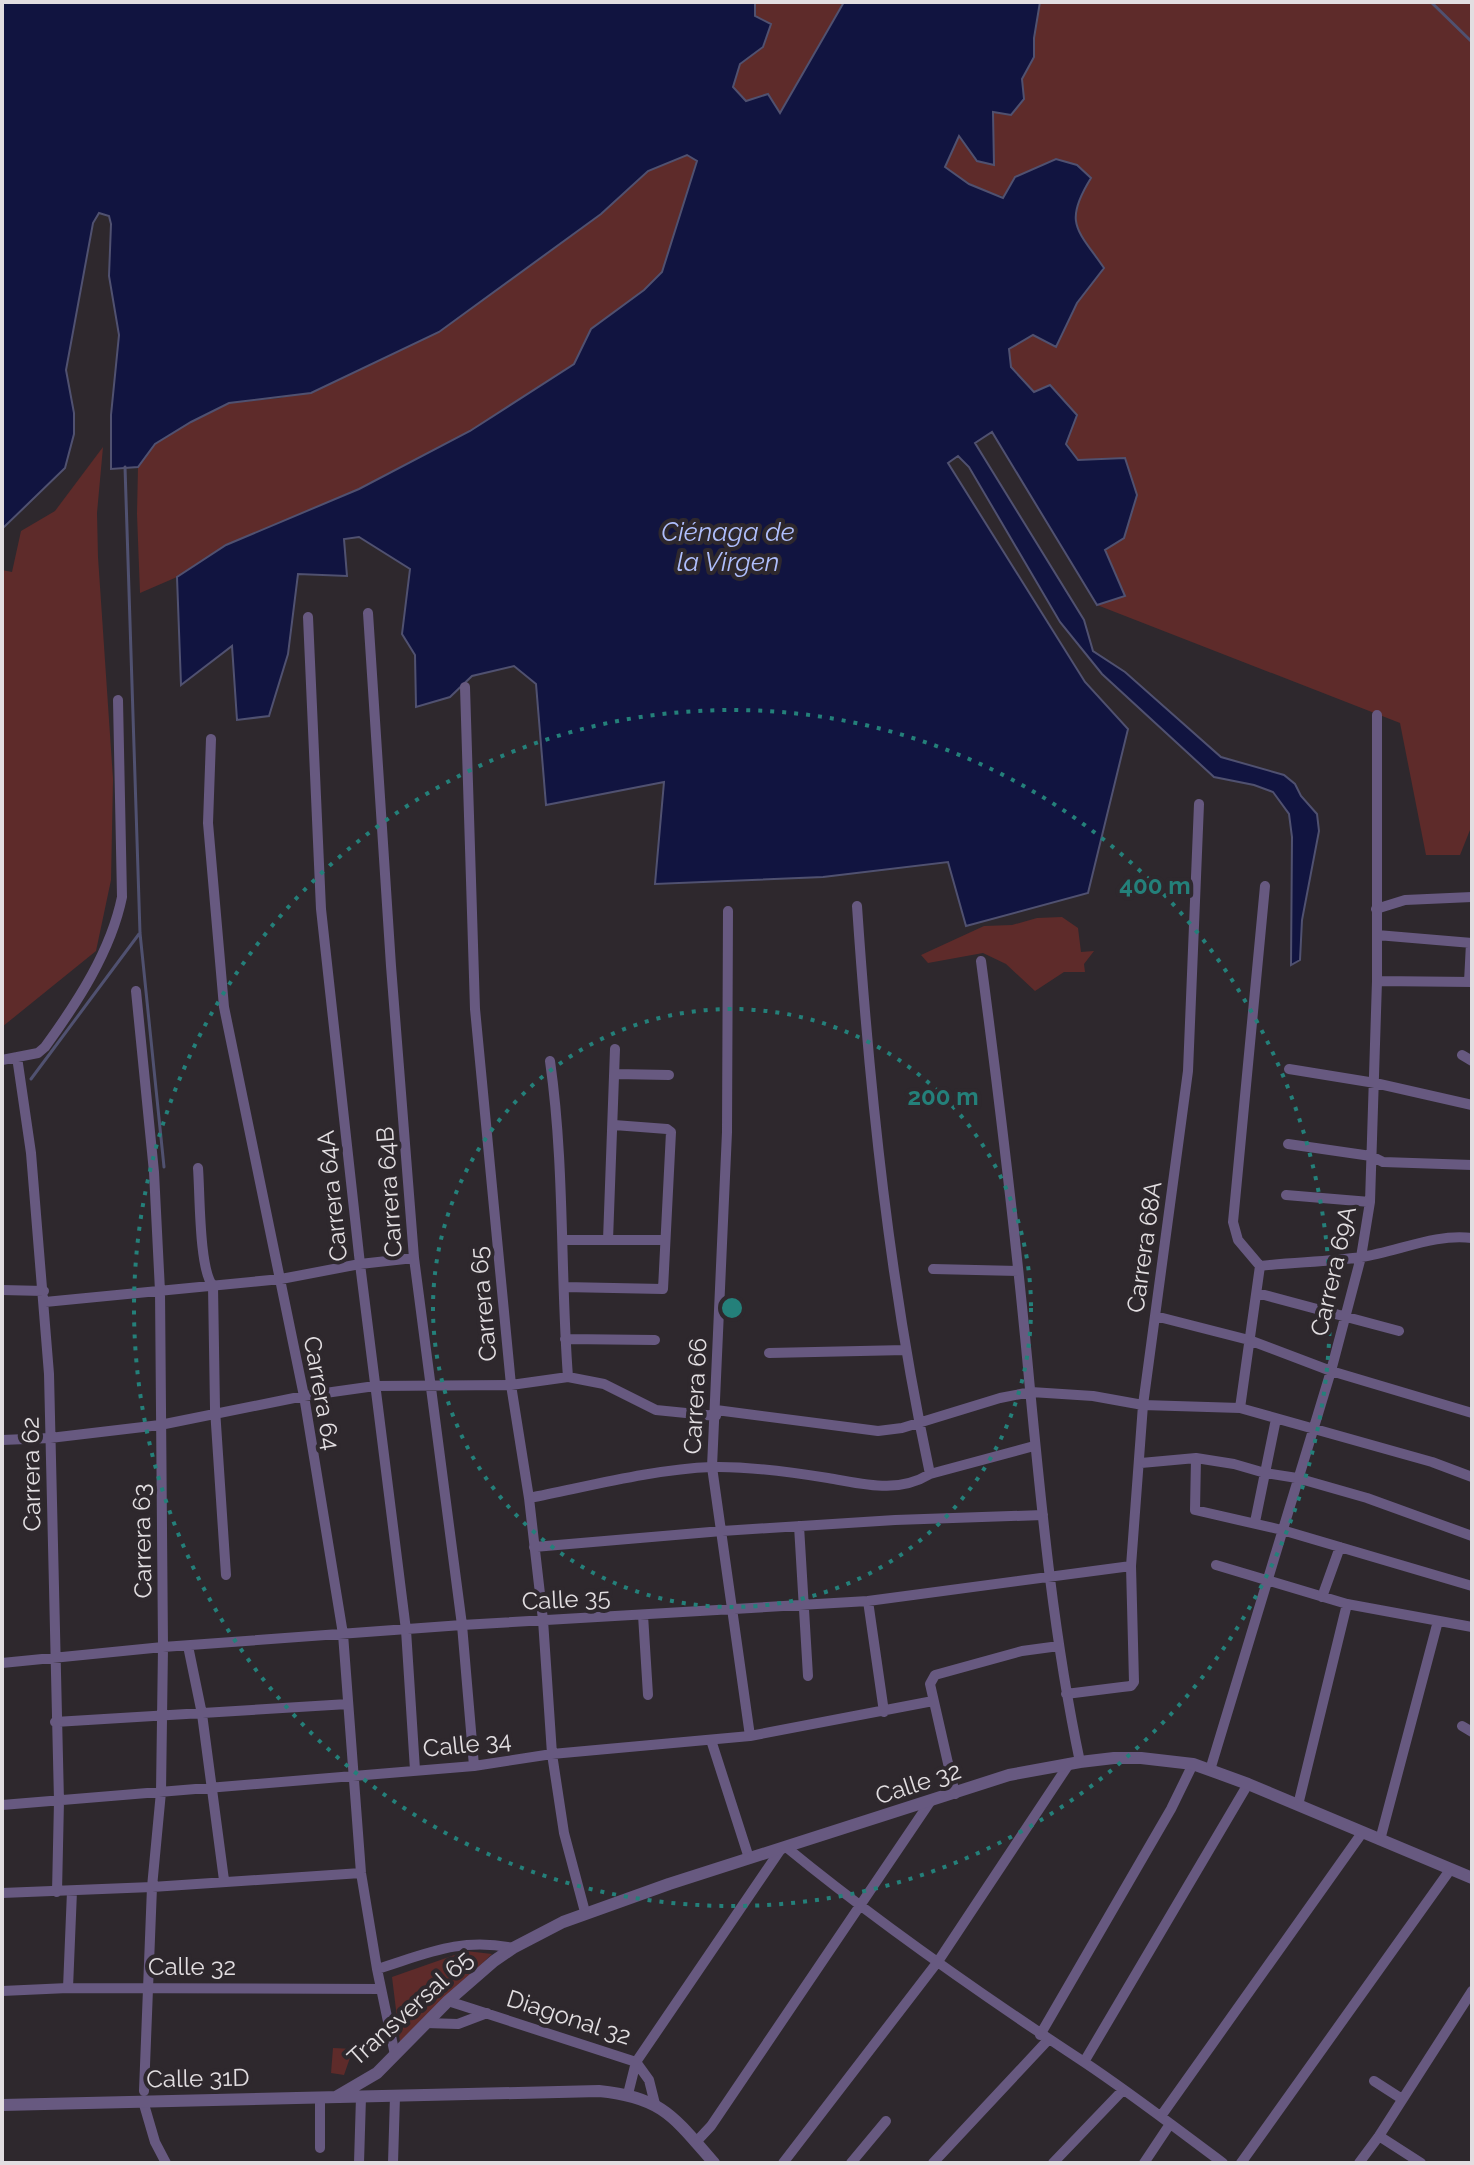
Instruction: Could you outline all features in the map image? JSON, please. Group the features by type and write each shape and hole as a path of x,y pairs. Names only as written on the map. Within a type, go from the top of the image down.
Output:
{"street":[{"name":"Carrera 64B","path":"368,613 414,1258 462,1625 474,1766"},
{"name":"Carrera 64A","path":"308,617 321,909 360,1264 406,1630 415,1770"},
{"name":"Carrera 65","path":"465,687 475,1009 511,1385 529,1498 543,1620 552,1754 564,1833 585,1912"},
{"path":"2,1060 38,1053 45,1047 80,992 117,923 122,897 118,700"},
{"name":"Carrera 69A","path":"1210,1770 1331,1371 1361,1257 1370,1202 1377,981 1377,715"},
{"name":"Carrera 64","path":"211,739 208,823 224,1007 304,1396 343,1634 361,1873 395,2055"},
{"name":"Carrera 68A","path":"1066,1694 1131,1686 1134,1682 1131,1566 1143,1405 1188,1071 1199,804"},
{"path":"1240,1408 1260,1266 1234,1232 1265,886"},
{"path":"1376,909 1405,900 1472,897"},
{"path":"857,906 867,1052 888,1240 930,1474"},
{"name":"Carrera 66","path":"728,911 727,1132 712,1467 750,1736"},
{"path":"1377,935 1472,943 1471,982 1377,981"},
{"path":"783,2163 939,1960 1075,1763 1034,1446 1002,1118 981,961"},
{"name":"Carrera 63","path":"136,991 154,1172 160,1291 163,1647 161,1792 152,1887 143,2096 155,2142 166,2163"},
{"path":"608,1240 615,1049"},
{"name":"Carrera 62","path":"17,1057 31,1153 44,1296 59,1801 57,1892"},
{"path":"550,1061 556,1102 564,1240 568,1377"},
{"path":"1289,1069 1375,1083 1472,1105"},
{"path":"615,1074 669,1075"},
{"path":"564,1287 663,1289 671,1132 667,1129 614,1125"},
{"path":"1288,1144 1371,1156 1383,1162 1472,1165"},
{"path":"198,1168 204,1257 213,1286 216,1415 226,1575"},
{"path":"1286,1195 1370,1202"},
{"path":"1260,1266 1361,1257 1412,1244 1461,1236 1472,1238"},
{"path":"564,1240 664,1240"},
{"path":"2,1290 44,1296 160,1291 281,1279 360,1264 414,1258"},
{"path":"933,1269 1018,1271"},
{"path":"1257,1293 1399,1331"},
{"path":"1155,1316 1249,1340 1331,1371 1472,1413"},
{"path":"565,1339 655,1340"},
{"path":"769,1353 906,1350"},
{"path":"2,1440 50,1438 160,1425 304,1396 375,1386 511,1385 568,1377 604,1384 656,1410 716,1413 878,1431 1031,1392 1093,1396 1143,1405 1240,1408 1405,1454 1472,1477"},
{"path":"1255,1522 1276,1419"},
{"path":"529,1498 712,1467 786,1472 889,1488 915,1483 930,1474 1034,1446"},
{"path":"1141,1463 1196,1458 1234,1464 1367,1498 1472,1536"},
{"path":"1196,1458 1195,1510 1255,1522 1472,1586"},
{"path":"534,1547 799,1526 1043,1515"},
{"path":"799,1526 808,1676"},
{"path":"1322,1597 1340,1547"},
{"path":"1216,1565 1347,1604 1471,1624"},
{"name":"Calle 35","path":"2,1663 163,1647 462,1625 868,1601 1131,1566"},
{"path":"868,1601 884,1712"},
{"path":"1298,1805 1347,1604"},
{"path":"643,1615 648,1695"},
{"path":"1380,1840 1438,1621"},
{"path":"188,1646 214,1789 224,1880"},
{"path":"955,1794 930,1684 935,1675 1022,1651 1059,1646"},
{"name":"Calle 34","path":"2,1805 474,1766 552,1754 750,1736 933,1701"},
{"path":"55,1722 348,1704"},
{"path":"711,1740 749,1858"},
{"name":"Calle 32","path":"513,1948 585,1912 1009,1775 1125,1758 1193,1764 1472,1878"},
{"path":"933,2163 1044,2038 1193,1764"},
{"path":"1084,2062 1248,1784"},
{"path":"696,2142 711,2126 930,1802"},
{"path":"1144,2163 1165,2120 1362,1833"},
{"path":"628,2094 636,2062 783,1848 859,1906 1223,2163"},
{"path":"1241,2163 1450,1870"},
{"path":"2,1893 361,1873"},
{"path":"68,1988 72,1891"},
{"path":"377,1969 454,1945 470,1943 513,1948"},
{"name":"Transversal 65","path":"336,2097 369,2079 448,2001 513,1948"},
{"name":"Calle 32","path":"2,1991 68,1988 381,1989"},
{"path":"1359,2163 1472,1991"},
{"name":"Diagonal 32","path":"448,2001 636,2062"},
{"name":"Diagonal 32","path":"426,2023 458,2024 487,2013"},
{"path":"636,2062 649,2080 651,2102 676,2119 714,2163"},
{"path":"1374,2081 1402,2099"},
{"path":"1053,2163 1123,2090"},
{"name":"Calle 31D","path":"2,2105 143,2096 320,2098 599,2091 628,2094 651,2102"},
{"path":"393,2163 395,2096"},
{"path":"359,2163 361,2097"},
{"path":"320,2098 320,2148"},
{"path":"851,2163 886,2121"},
{"path":"1379,2136 1421,2163"}],"shaded area":[{"path":"755,2 844,2 780,114 746,101 733,87 740,63 763,47 770,24 755,16"},
{"path":"1040,2 1472,2 1472,825 1460,855 1426,855 1400,723 1097,605 1125,595 1105,550 1125,458 1078,460 1034,392 1011,367 1009,348 1033,335 1056,347 1077,303 1104,268 1076,227 1076,202 1008,197 978,188 945,168 958,136 977,161 994,164 993,112 1022,79 1034,57"},
{"path":"687,155 697,160 662,272 644,290 591,329 574,364 470,431 359,489 226,545 177,577 140,593 138,467 155,444 229,403 281,398 439,332 601,214 648,171"},
{"path":"103,447 97,513 113,779 111,880 96,951 2,1027 2,570 12,572 21,531 55,511"},
{"path":"1062,917 1078,928 1081,952 1094,951 1084,964 1085,972 1064,972 1035,991 1006,964 983,953 928,963 921,955 984,926"},
{"path":"466,1951 492,1954 400,2042 392,1977"},
{"path":"333,2048 353,2049 344,2075 331,2073"}],"water":[{"name":"Ciénaga de la Virgen","path":"2,2 755,2 755,16 771,24 763,47 740,64 733,87 746,101 768,94 780,113 844,2 1040,2 1034,57 1022,79 1024,99 1011,115 993,112 994,165 977,161 959,136 945,167 969,184 1003,198 1015,177 1056,159 1077,165 1091,178 1077,206 1077,225 1104,268 1077,303 1056,347 1033,335 1009,349 1011,367 1034,392 1050,385 1077,415 1066,444 1078,460 1125,458 1137,495 1124,538 1105,550 1125,596 1097,605 992,432 975,443 1084,620 1093,651 1125,672 1221,757 1284,775 1295,784 1317,814 1319,831 1302,920 1300,960 1291,965 1292,837 1289,814 1273,792 1214,777 1102,674 1060,622 969,467 958,456 948,463 1085,682 1128,729 1088,893 966,926 948,862 823,877 655,884 664,782 546,805 536,684 514,666 472,676 450,697 416,707 415,655 402,634 410,569 359,537 344,539 347,576 298,574 288,654 269,716 237,720 232,646 181,685 177,577 226,545 359,489 470,431 574,364 591,329 644,290 662,272 697,161 687,155 648,171 601,214 439,332 311,393 229,403 155,444 138,467 111,469 111,415 119,335 109,276 111,224 109,216 99,213 93,223 66,370 74,413 74,434 65,468 2,529"}],"waterway":[{"path":"1431,2 1472,42"},
{"path":"125,467 140,933 164,1167"},
{"path":"31,1079 139,934"}]}
